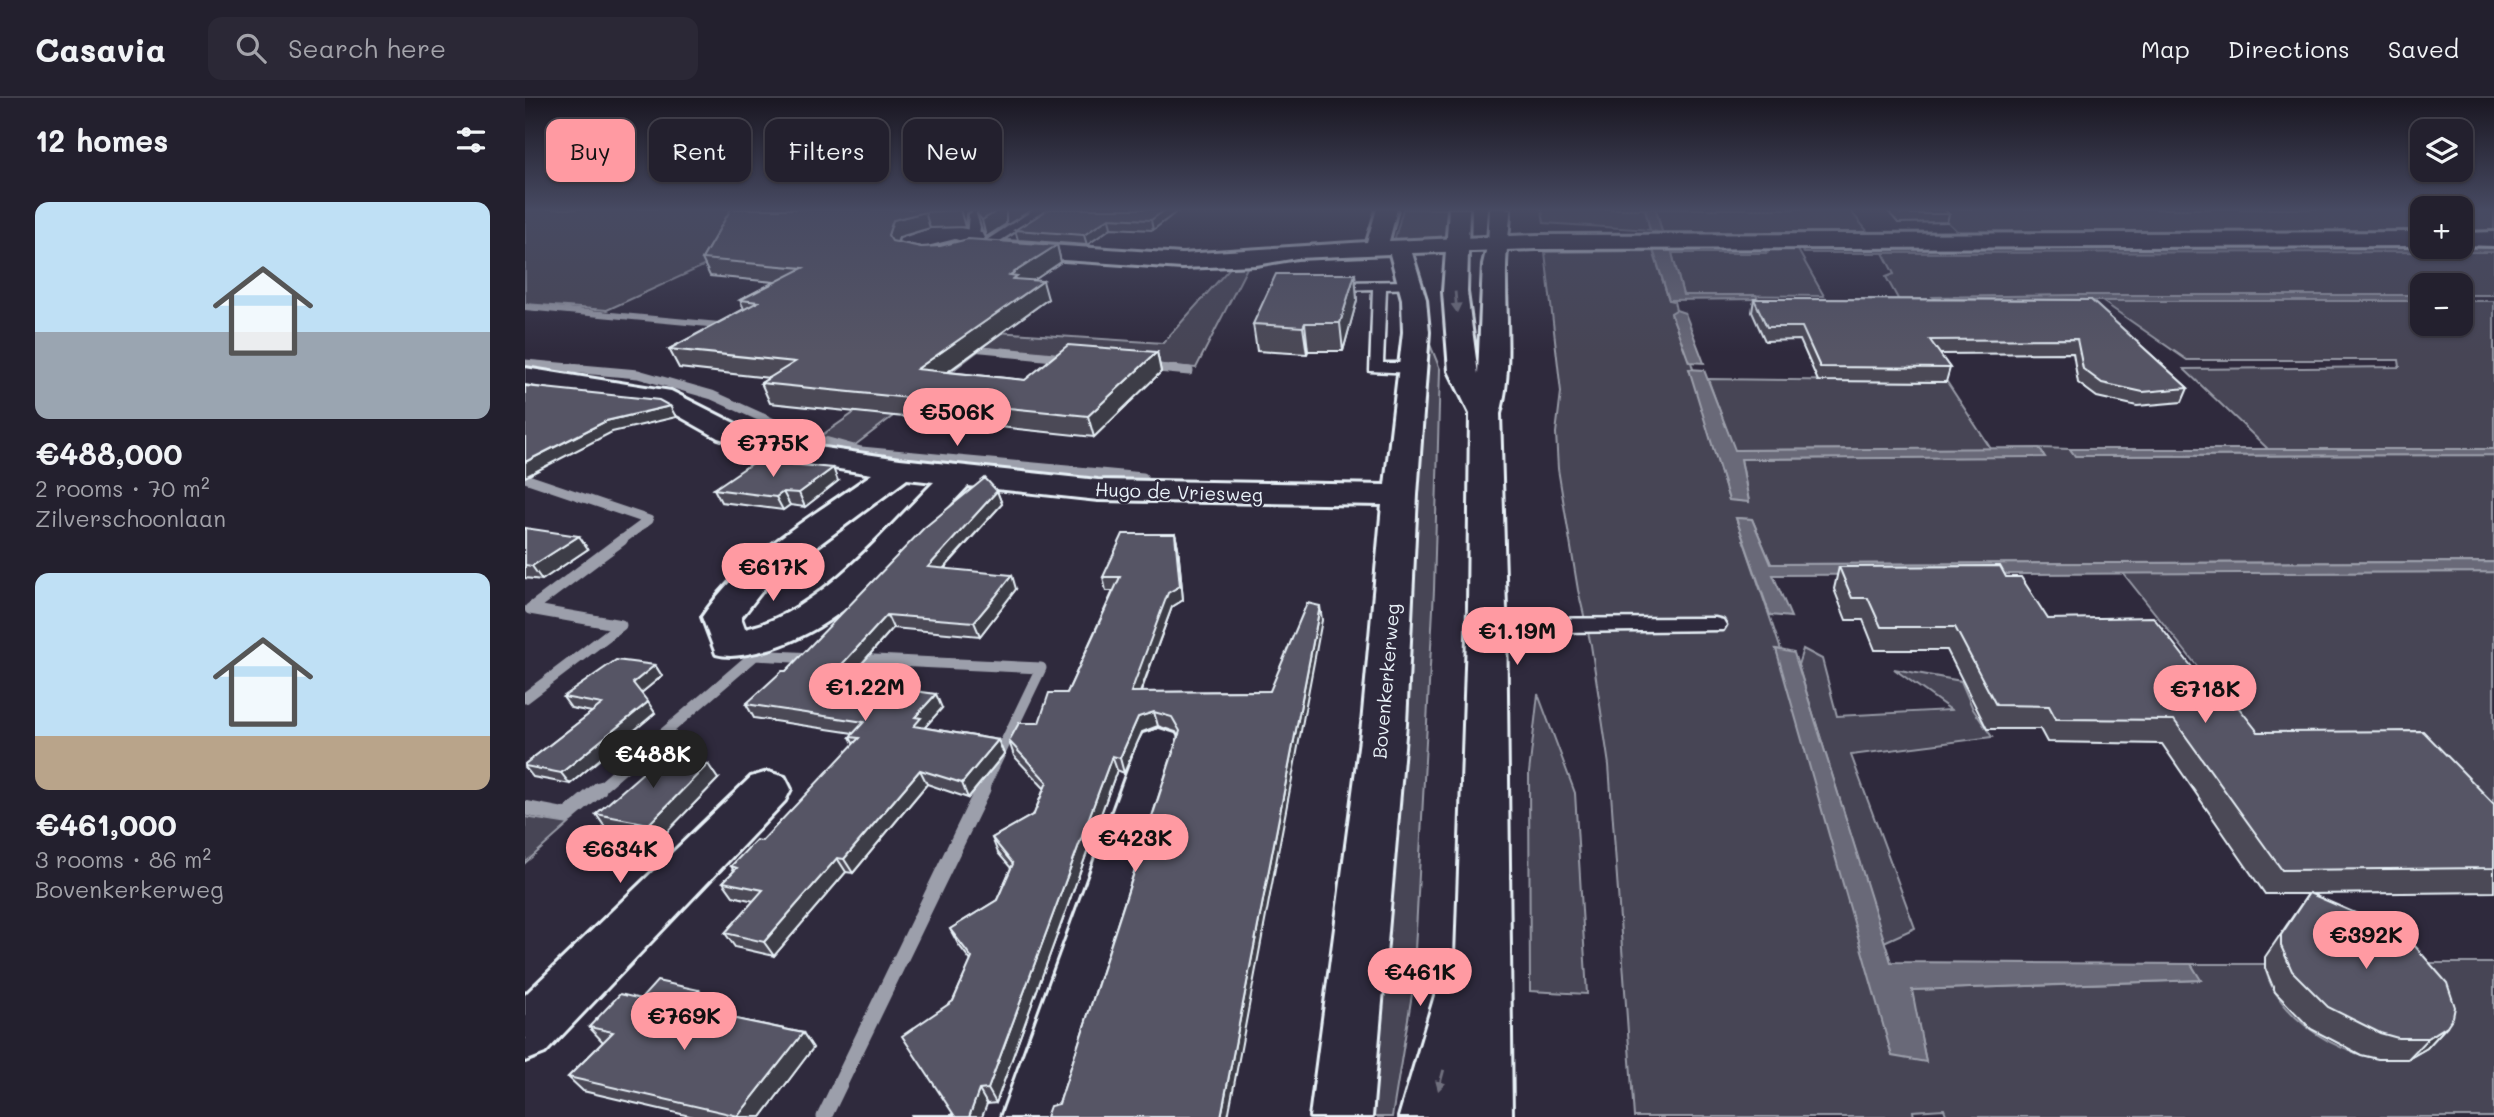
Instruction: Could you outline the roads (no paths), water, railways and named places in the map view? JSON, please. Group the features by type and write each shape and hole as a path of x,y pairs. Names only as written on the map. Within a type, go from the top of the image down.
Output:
{"street":[{"path":"1131,257 1182,261 1336,257"},
{"name":"Bovenkerkerweg","path":"1341,1117 1384,724 1400,495 1416,332 1414,299 1391,257"},
{"path":"1456,257 1455,292 1463,371 1485,414"},
{"path":"1481,1117 1485,919 1485,414 1492,392 1495,257"},
{"name":"Hugo de Vriesweg","path":"525,376 671,400 729,432 800,454 900,469 1097,490 1400,495"},
{"path":"900,469 756,574 721,617 730,645 776,635 841,595 960,475"},
{"path":"1031,1117 1159,745"},
{"path":"525,1034 768,789"},
{"path":"1430,1117 1485,919"}],"lane":[{"path":"1341,286 1388,257"},
{"path":"1486,626 1715,625"}],"water":[{"path":"1655,257 1673,257 1683,295 1756,295 1758,299 1669,300"},
{"path":"2410,295 2410,301 1938,301 1933,297"},
{"path":"1676,310 1685,313 1704,363 1689,362 1671,313"},
{"path":"1689,369 1704,370 1735,450 2039,448 2045,457 1741,459 1749,502 1729,500"},
{"path":"2070,449 2494,449 2494,455 2075,456"},
{"path":"1736,518 1752,519 1771,564 2494,562 2494,572 1773,575 1791,617 1770,615"},
{"path":"1776,649 1794,653 1891,962 2191,964 2201,980 1912,990 1926,1062 1892,1056"}],"waterway":[{"path":"525,307 730,326"},
{"path":"966,348 1019,353"},
{"path":"1002,352 1064,358"},
{"path":"525,364 638,374 712,395 796,433 861,451 1143,477"},
{"path":"1147,367 1189,371"},
{"path":"525,478 649,520 619,542"},
{"path":"525,698 621,625 530,609 622,540"},
{"path":"597,791 755,655 813,658"},
{"path":"854,659 1041,668 982,791"},
{"path":"525,808 567,816 599,789"},
{"path":"824,1117 983,789"}]}
